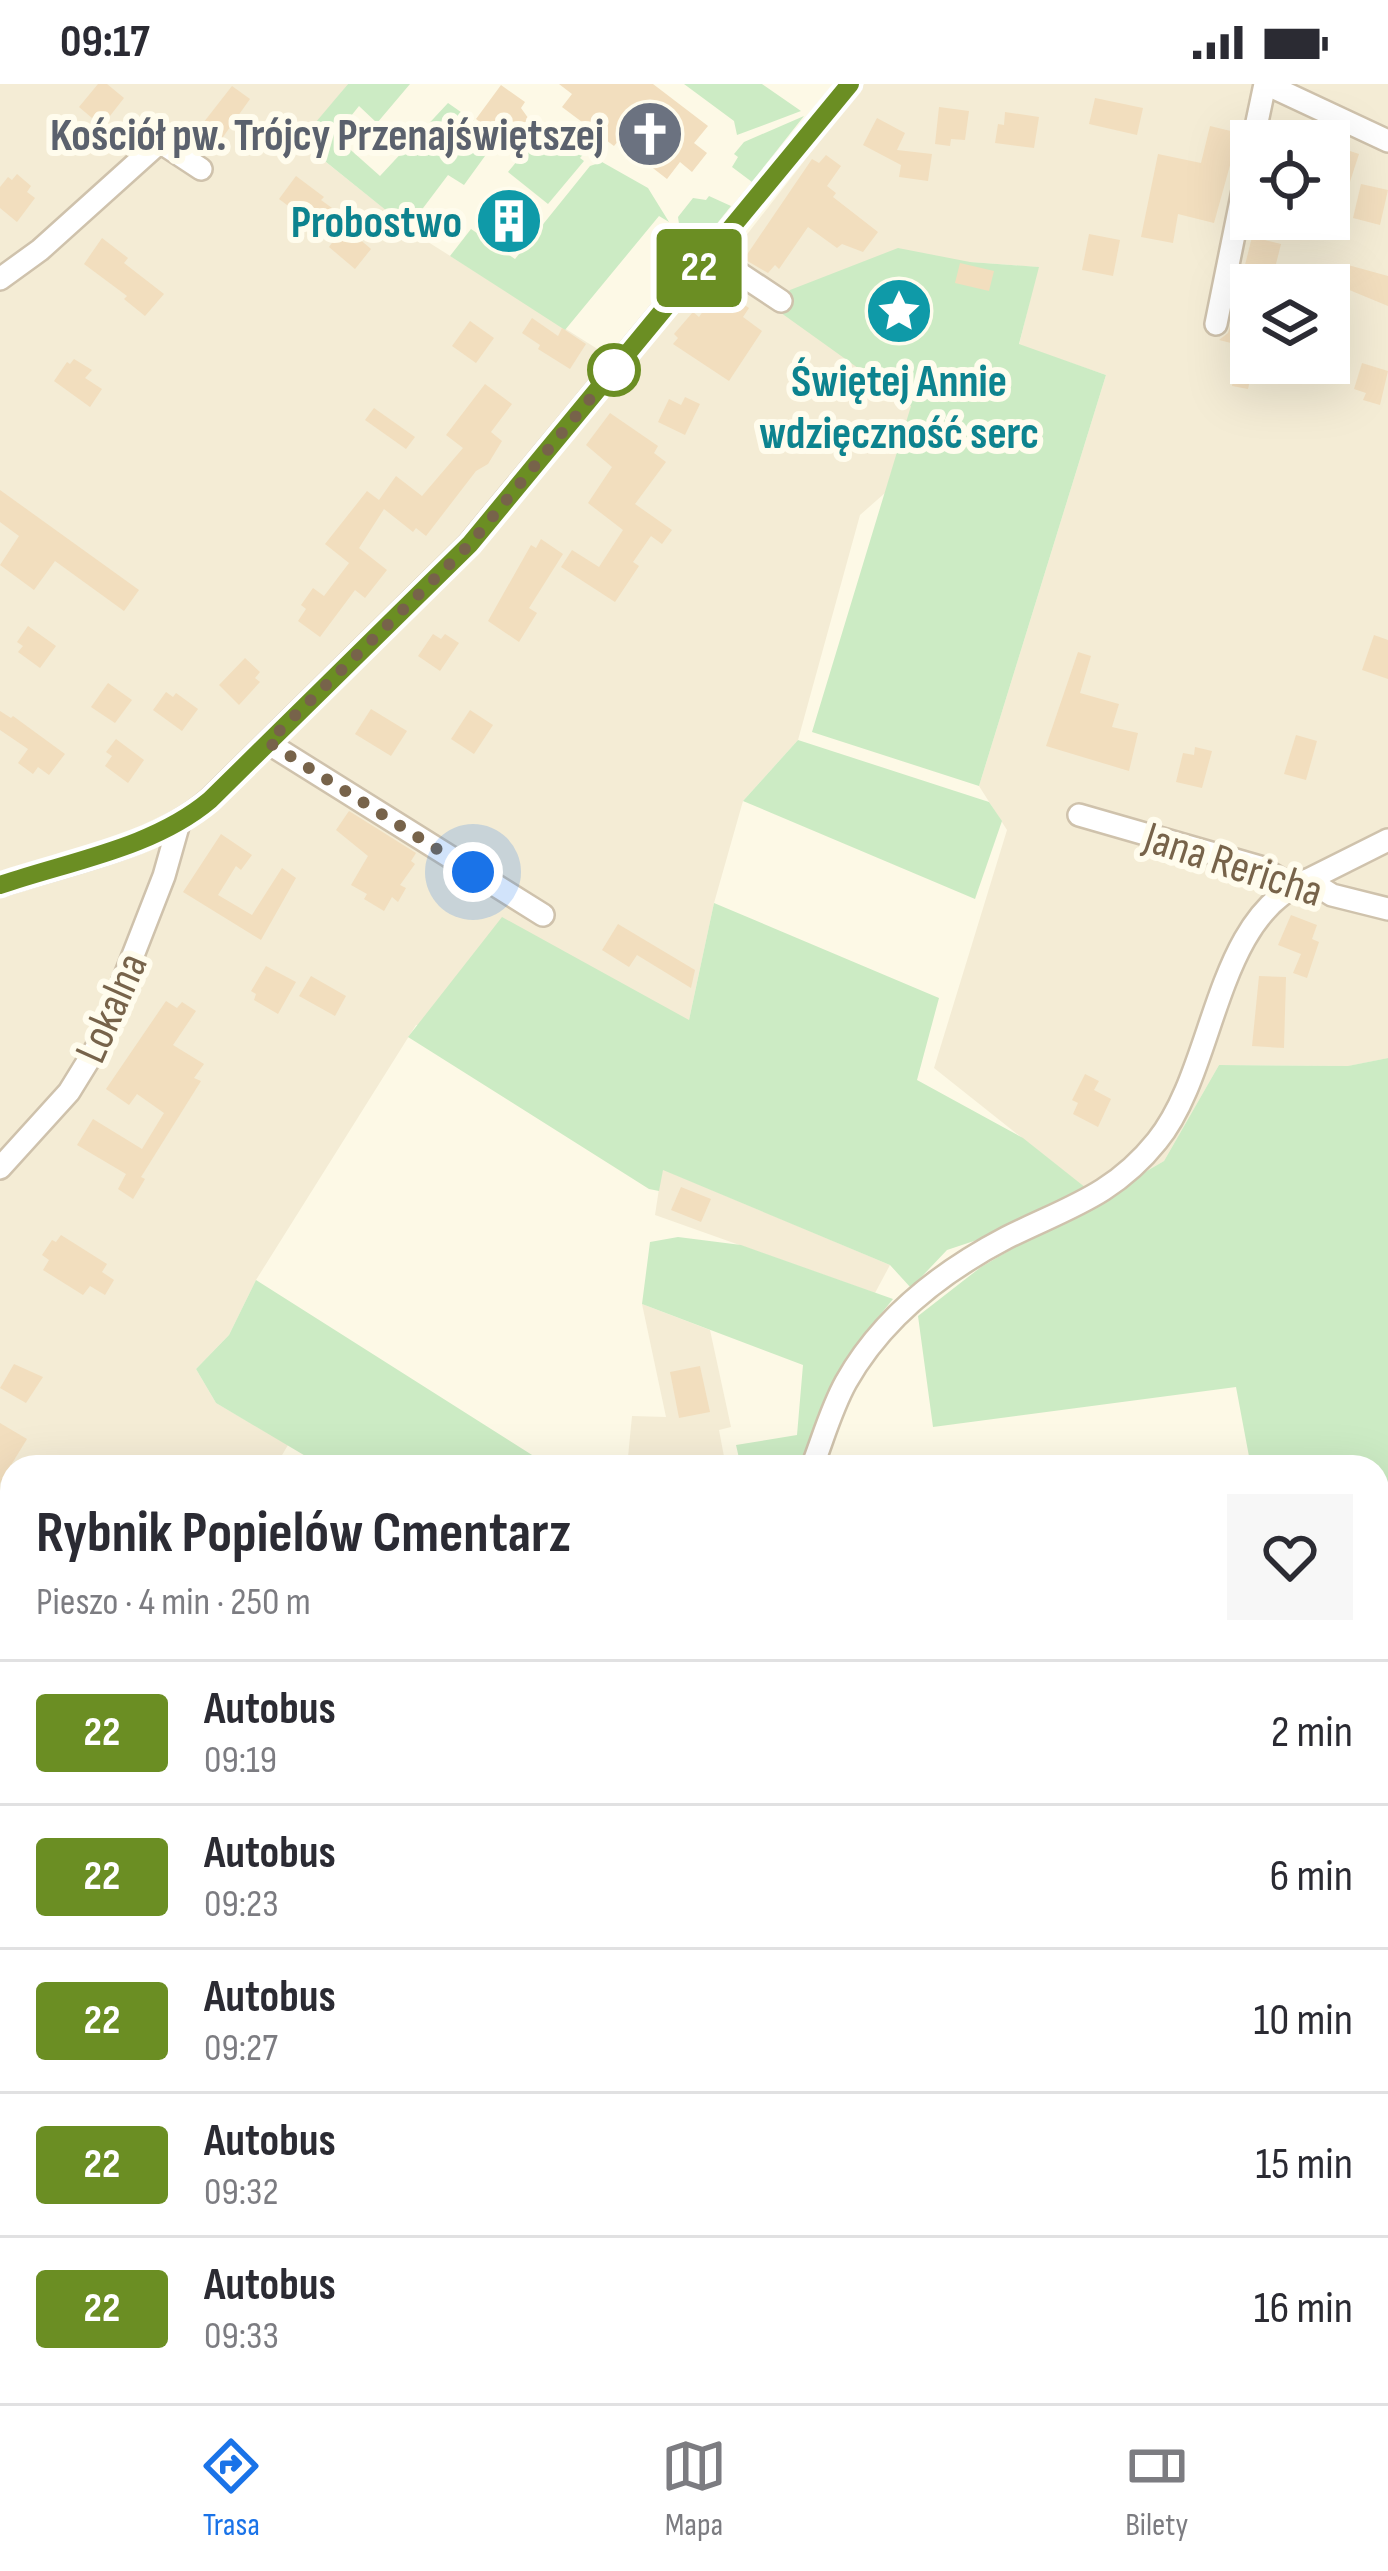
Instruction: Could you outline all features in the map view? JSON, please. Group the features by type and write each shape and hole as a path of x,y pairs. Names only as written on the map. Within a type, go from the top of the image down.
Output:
{"street":[{"path":"0,885 179,823 210,800 470,544 850,84"},
{"path":"1257,120 1265,84 1388,141"},
{"path":"0,278 40,250 160,142 201,169"},
{"path":"1216,324 1233,240"},
{"path":"710,254 782,301"},
{"path":"268,742 543,915"},
{"name":"Jana Rericha","path":"1079,815 1388,910"},
{"name":"Lokalna","path":"0,1168 69,1092 98,1045 171,856 179,823"},
{"path":"817,1455 844,1385 896,1316 973,1257 1094,1199 1129,1174 1148,1153 1184,1101 1216,1004 1253,926 1276,897 1388,840"}],"shaded area":[{"path":"0,84 348,84 301,142 417,235 626,367 738,246 864,84 1388,84 1388,1058 1349,1066 1219,1065 1164,1161 1099,1199 934,1068 1007,830 979,786 1106,375 1019,345 1038,267 970,262 912,406 885,493 860,515 798,740 743,801 714,903 689,1020 416,1025 256,1280 229,1335 196,1369 216,1403 288,1445 282,1455 0,1455"},
{"path":"662,1169 890,1265 875,1293 655,1215"},
{"path":"642,1304 710,1330 731,1427 719,1430 724,1455 628,1455 632,1416 666,1417"}],"green space":[{"path":"348,84 410,84 377,123 359,106 335,136 380,176 448,103 498,138 464,185 448,175 408,228 300,141"},
{"path":"684,84 762,84 801,111 737,135 734,121"},
{"path":"804,116 752,182 732,167 738,157 734,154 744,142"},
{"path":"553,125 587,150 580,158 584,161 548,204 508,172 546,126"},
{"path":"602,162 648,188 669,222 659,216 565,330 450,256 471,229 515,259 590,166"},
{"path":"709,196 731,206 700,245 680,231 678,217 693,198"},
{"path":"898,248 970,262 1039,267 1019,344 1106,375 979,786 812,732 911,406 777,310 790,290"},
{"path":"798,740 989,802 1002,821 975,899 743,801"},
{"path":"714,903 939,998 917,1080 1023,1138 1086,1188 1001,1232 947,1250 911,1288 890,1265 663,1170 659,1191 649,1189 408,1037 502,917 689,1020"},
{"path":"1388,1058 1388,1455 1249,1455 1236,1387 933,1427 918,1316 981,1267 1164,1161 1219,1065 1348,1066"},
{"path":"678,1237 741,1245 893,1299 848,1355 806,1455 738,1455 736,1445 797,1435 803,1365 642,1304 650,1242"},
{"path":"256,1280 532,1455 304,1455 216,1403 196,1369 229,1335"}],"building":[{"path":"98,84 107,84 124,98 106,121 96,113 92,118 79,107"},
{"name":"Kościół pw. Trójcy Przenajświętszej","path":"559,84 653,84 708,126 694,143 707,153 692,172 680,162 667,179 618,141 614,146 562,107 572,94"},
{"path":"501,85 525,102 521,108 531,122 514,146 476,119"},
{"path":"232,86 250,99 213,151 193,136"},
{"path":"1095,98 1143,108 1137,135 1089,124"},
{"path":"939,107 969,111 965,140 951,139 950,146 935,144"},
{"path":"1005,112 1039,117 1034,148 995,143"},
{"path":"877,118 905,133 897,150 932,154 928,181 899,177 901,165 863,145"},
{"path":"1210,126 1230,131 1230,165 1214,223 1178,214 1173,243 1141,237 1158,154 1201,163"},
{"path":"1350,151 1359,154 1350,182"},
{"path":"826,155 841,166 827,186 836,193 833,197 878,232 863,252 842,244 837,248 808,227 779,269 775,265 768,273 744,259 812,159 819,163"},
{"path":"17,174 31,186 27,192 35,198 17,222 0,208 0,187"},
{"path":"296,176 324,197 321,200 332,208 329,213 371,249 355,269 329,247 334,240 279,199"},
{"path":"1361,184 1388,190 1380,225 1353,218"},
{"name":"Probostwo","path":"506,188 542,217 512,254 476,224"},
{"path":"1089,234 1120,240 1113,276 1082,270"},
{"path":"102,238 128,258 124,263 164,294 145,316 84,264"},
{"path":"1251,240 1281,244 1276,264 1245,264"},
{"path":"960,263 994,271 989,291 955,283"},
{"path":"1350,266 1388,276 1388,306 1350,290"},
{"path":"723,283 746,300 743,304 749,308 743,317 762,331 729,381 673,344 678,338 674,334 693,312 699,317"},
{"path":"532,318 558,336 562,328 586,344 570,369 522,333"},
{"path":"470,321 494,338 476,363 452,346"},
{"path":"74,359 92,370 85,378 102,389 90,407 54,381"},
{"path":"1362,363 1388,371 1380,405 1363,400 1366,393 1354,389"},
{"path":"485,384 512,404 491,432 502,441 488,464 476,471 426,536 416,528 413,532 384,509 359,548 387,570 365,598 355,590 320,637 298,621 306,609 301,605 313,588 324,596 349,563 325,544 367,491 379,500 396,476 422,496 463,448 446,435"},
{"path":"685,397 700,404 685,435 658,422 669,399 681,405"},
{"path":"374,408 415,437 406,449 365,420"},
{"path":"610,413 658,446 654,453 666,462 635,504 672,530 662,544 651,536 633,562 639,566 615,602 561,567 572,550 599,567 623,530 588,503 612,467 586,445"},
{"path":"0,490 139,590 124,611 55,561 34,590 0,565 19,536 0,522"},
{"path":"541,539 563,554 529,608 537,613 519,642 488,621 531,545 536,548"},
{"path":"28,626 56,646 40,668 18,652 23,646 17,642"},
{"path":"433,634 441,639 445,634 459,643 440,671 418,656"},
{"path":"1374,635 1388,640 1388,679 1362,670"},
{"path":"1078,652 1091,656 1080,693 1119,704 1112,727 1138,733 1129,771 1046,746"},
{"path":"245,658 260,672 255,678 260,682 239,705 219,685"},
{"path":"108,683 132,700 115,723 91,707"},
{"path":"166,692 173,697 176,693 198,709 182,731 153,710"},
{"path":"371,709 407,731 391,756 355,734"},
{"path":"470,710 493,725 474,754 451,739"},
{"path":"0,711 65,754 49,775 38,767 33,774 18,763 28,749 0,730"},
{"path":"1296,735 1317,741 1306,780 1284,774"},
{"path":"116,739 144,760 128,783 105,766 112,756 106,752"},
{"path":"1195,747 1212,751 1202,788 1176,782 1183,753 1194,755"},
{"path":"349,811 416,853 411,861 415,864 400,885 406,888 398,902 392,897 384,911 351,885 368,856 336,830"},
{"path":"221,834 252,855 241,870 236,866 218,895 252,915 282,868 296,878 261,940 183,892"},
{"path":"1291,915 1317,925 1312,939 1319,942 1307,978 1293,973 1301,954 1278,945"},
{"path":"618,924 695,970 691,988 637,955 629,967 602,950"},
{"path":"266,966 296,982 278,1014 254,1000 256,994 251,991"},
{"path":"311,976 346,996 335,1016 299,996"},
{"path":"1259,976 1286,977 1284,1048 1252,1046"},
{"path":"166,1001 177,1008 182,1002 196,1011 173,1045 204,1064 194,1078 201,1081 141,1177 145,1179 133,1199 118,1189 126,1174 77,1145 93,1119 142,1149 164,1113 137,1094 129,1105 106,1089"},
{"path":"1085,1074 1099,1081 1094,1090 1111,1099 1098,1127 1073,1114 1078,1103 1072,1100"},
{"path":"681,1187 711,1199 701,1222 671,1210"},
{"path":"61,1235 107,1264 102,1272 114,1280 105,1295 90,1286 83,1295 43,1270 49,1260 42,1255"},
{"path":"14,1364 43,1377 26,1403 0,1388"},
{"path":"700,1366 710,1412 679,1418 670,1372"},
{"path":"0,1423 27,1439 17,1455 0,1455"}],"bus line":[{"name":"22","path":"0,885 170,828 210,800 470,544 850,84"}],"place":[{"name":"Kościół pw. Trójcy Przenajświętszej","path":"650,134"},
{"name":"Probostwo","path":"509,221"},
{"name":"Świętej Annie wdzięczność serc","path":"899,311"}],"route":[{"path":"473,872 268,742 470,544 614,370"}]}
